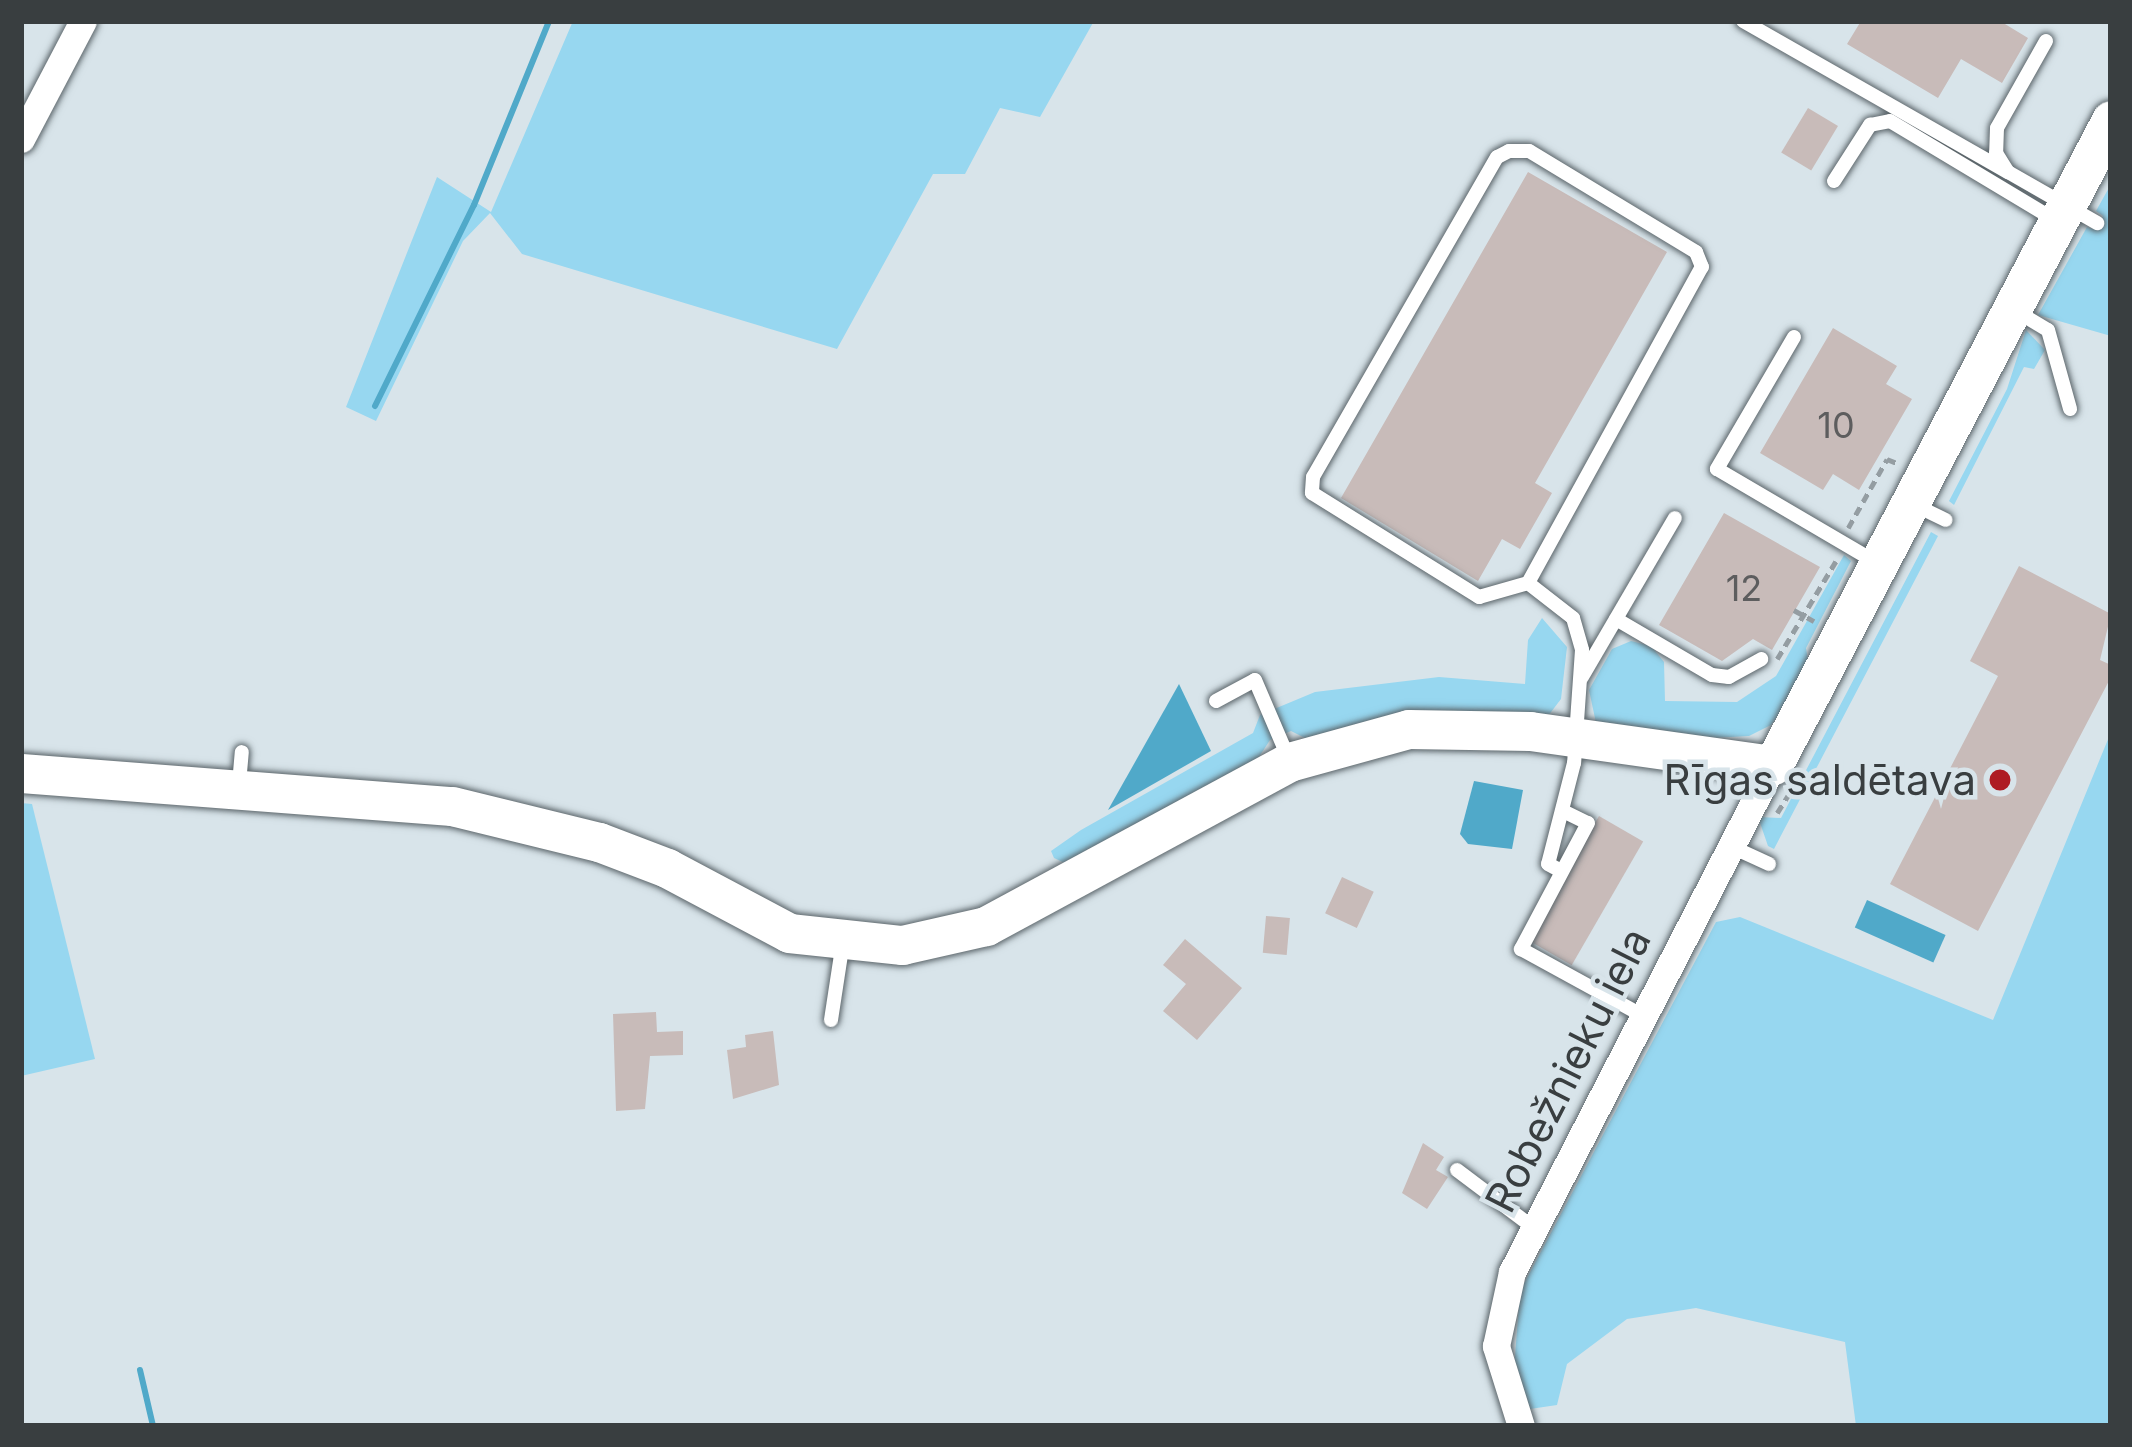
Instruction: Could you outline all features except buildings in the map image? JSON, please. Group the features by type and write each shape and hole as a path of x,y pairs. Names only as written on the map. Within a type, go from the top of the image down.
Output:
{"street":[{"path":"21,139 83,21"},
{"path":"21,773 240,771 452,806 561,831 668,868 789,933 843,942 945,939 1052,875 1289,762 1409,729 1574,736 1773,765 2012,309 2073,217 2111,120"},
{"name":"Robežnieku iela","path":"1521,1426 1496,1346 1499,1311 1534,1228 1773,765"}],"lane":[{"path":"1743,21 2008,172 2073,217"},
{"path":"2008,172 1996,153 1997,128 2046,40"},
{"path":"1834,181 1870,125 1890,121 2073,217"},
{"path":"1509,151 1529,152 1585,185 1696,252 1702,267 1528,583 1479,596 1312,493 1313,477 1416,297 1497,157 1509,151"},
{"path":"2012,309 2048,330 2070,409"},
{"path":"1794,337 1718,469 1878,563"},
{"path":"1910,502 1946,520"},
{"path":"1580,681 1676,518"},
{"path":"1528,583 1581,633 1565,812 1548,864 1561,871"},
{"path":"1616,619 1712,675 1729,677 1761,659"},
{"path":"1216,701 1255,680 1289,762"},
{"path":"1565,812 1588,823 1521,949 1645,1017"},
{"path":"1730,846 1769,864"},
{"path":"831,1020 843,942"},
{"path":"1457,1170 1534,1228"}],"shaded area":[{"path":"573,21 1094,21 1040,117 1000,108 965,174 933,174 837,349 522,254 490,213 463,241 376,421 346,407 437,177 491,212"},
{"path":"2111,184 2111,336 2038,315 2087,227 2096,230 2103,216 2096,211"},
{"path":"2026,330 2045,350 2034,369 2024,367 1954,505 1949,501 2007,389"},
{"path":"1931,532 1938,536 1774,849 1768,846 1758,817 1781,818"},
{"path":"1844,555 1851,561 1806,648 1810,672 1771,725 1749,736 1694,739 1596,723 1589,690 1612,649 1631,641 1651,646 1664,662 1665,701 1737,702 1776,676"},
{"path":"1542,618 1567,647 1561,699 1548,716 1307,739 1291,731 1270,740 1257,760 1067,864 1054,858 1051,851 1081,830 1253,733 1260,715 1315,692 1439,677 1525,684 1528,640"},
{"path":"1179,684 1211,751 1108,810"},
{"path":"2111,732 2111,1426 1856,1426 1845,1342 1696,1308 1627,1319 1567,1364 1557,1405 1530,1409 1514,1369 1520,1291 1716,922 1740,917 1993,1020"},
{"path":"1474,781 1523,790 1512,849 1468,844 1460,834"},
{"path":"21,803 32,804 95,1059 21,1076"},
{"path":"1867,900 1946,935 1933,962 1855,927"}],"waterway":[{"path":"375,406 474,205 549,21"},
{"path":"140,1370 153,1426"}],"place":[{"name":"Rīgas saldētava","path":"2000,780"}]}
